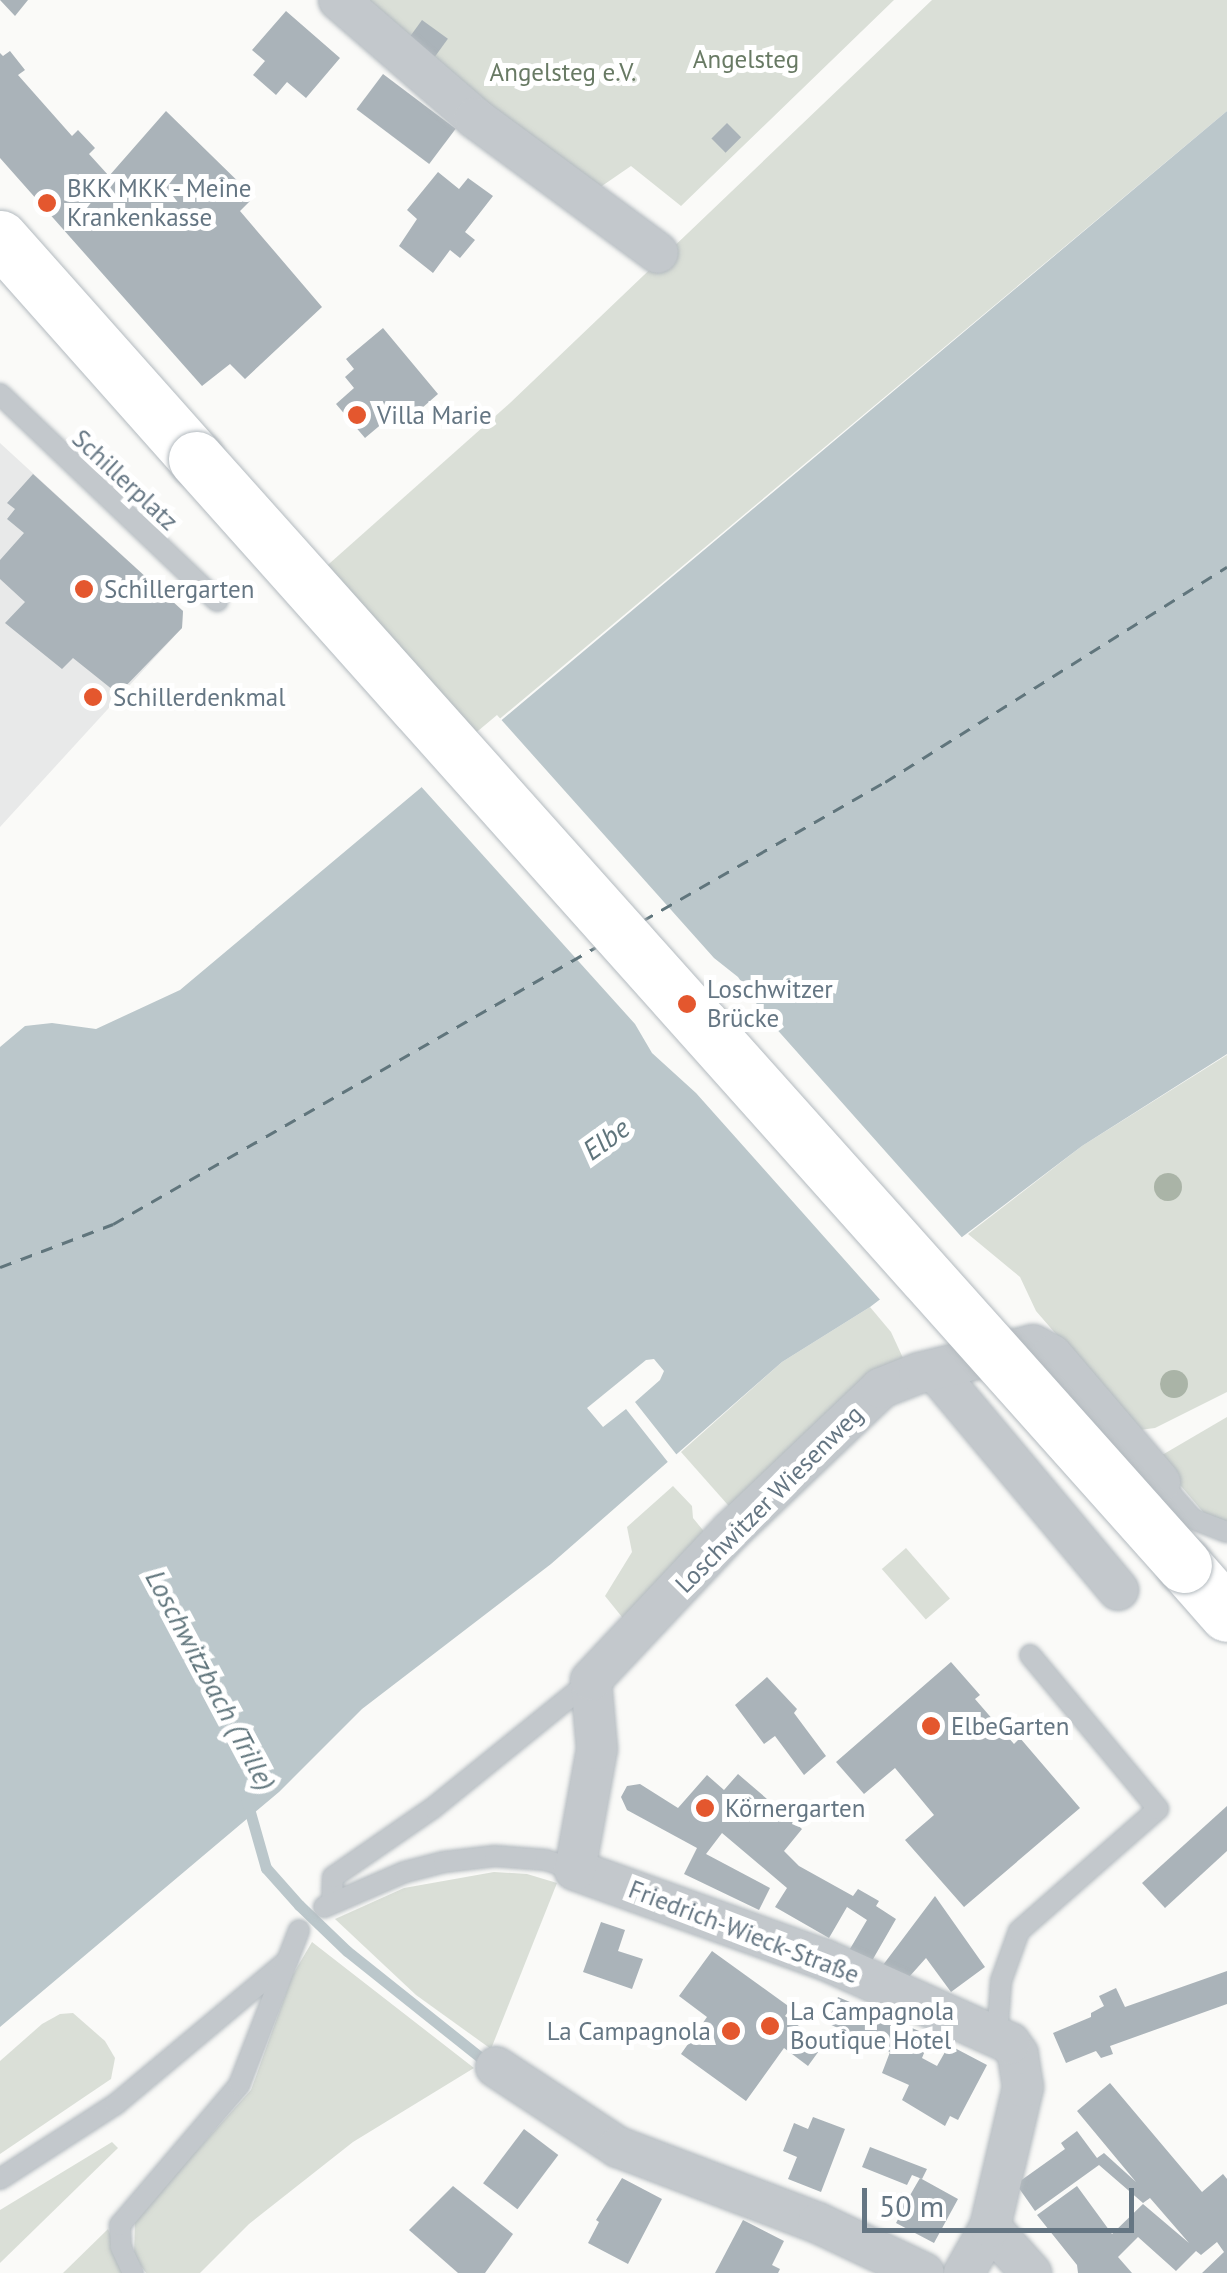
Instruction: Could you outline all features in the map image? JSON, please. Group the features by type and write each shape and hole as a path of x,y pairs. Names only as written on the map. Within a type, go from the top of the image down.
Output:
{"main road":[{"path":"0,238 1227,1614"}],"street":[{"path":"339,0 475,118 658,253"},
{"name":"Loschwitzer Wiesenweg","path":"592,1680 731,1531 881,1388 920,1373 936,1372 1011,1347 1033,1344 1052,1355 1140,1437 1160,1482"},
{"path":"936,1372 1118,1590"},
{"path":"575,1870 597,1749 592,1680"},
{"name":"Friedrich-Wieck-Straße","path":"575,1870 825,1960 996,2037"},
{"path":"964,2273 990,2227 1023,2087 1018,2054 996,2037"},
{"path":"496,2068 618,2146 818,2222 924,2273"},
{"path":"990,2227 1031,2273"}],"lane":[{"name":"Schillerplatz","path":"0,394 218,601"},
{"name":"Loschwitzer Wiesenweg","path":"1160,1482 1193,1519 1227,1532"},
{"path":"996,2037 1001,1981 1019,1932 1158,1808 1030,1656"},
{"path":"575,1870 546,1860 495,1856 444,1862 405,1872 328,1905 333,1877 449,1796 592,1680"},
{"path":"133,2273 121,2247 120,2226 239,2084 299,1930"},
{"path":"0,2179 116,2104 290,1958"}],"shaded area":[{"path":"0,443 183,611 182,628 0,827"}],"green space":[{"path":"357,0 894,0 681,206 631,166 599,188 403,44"},
{"path":"932,0 1227,0 1227,111 466,747 321,571 510,403"},
{"path":"1227,1055 1227,1392 1155,1428 1139,1430 1036,1311 1020,1277 968,1234 1082,1146"},
{"path":"870,1307 891,1332 903,1358 735,1513 681,1452 782,1362"},
{"path":"1227,1417 1227,1540 1157,1458"},
{"path":"673,1486 692,1506 693,1518 711,1540 626,1622 605,1596 632,1552 627,1527"},
{"path":"906,1548 950,1599 926,1620 882,1569"},
{"path":"494,1872 527,1874 557,1883 491,2049 416,1995 335,1919 404,1888"},
{"path":"312,1942 474,2068 353,2142 249,2224 200,2273 146,2273 134,2256 135,2219 251,2090 292,1976"},
{"path":"73,2013 105,2041 115,2058 111,2079 0,2154 0,2061 42,2024 60,2014"},
{"path":"112,2142 118,2148 0,2263 0,2210"},
{"path":"108,2229 127,2273 63,2273"}],"water":[{"name":"Elbe","path":"1227,111 1227,1054 1082,1146 870,1307 782,1362 551,1564 362,1709 279,1792 0,2027 0,1047 25,1026 52,1023 96,1029 180,990"}],"pier":[{"path":"497,715 714,958 738,977 765,1016 966,1242 883,1303 696,1093 652,1053 635,1024 417,782"},
{"path":"654,1359 664,1371 660,1380 635,1402 680,1459 671,1466 626,1409 603,1427 587,1408 646,1360"}],"building":[{"path":"0,0 28,0 15,16"},
{"path":"286,11 340,58 306,98 287,82 276,95 253,75 265,61 252,50"},
{"path":"422,20 448,39 434,58 408,39"},
{"path":"10,51 25,70 18,75 72,136 78,130 95,148 89,154 109,176 166,111 254,197 240,211 322,307 245,379 230,364 202,386 0,158 0,53 3,56"},
{"path":"383,74 456,129 429,164 357,109"},
{"path":"727,123 741,137 726,153 711,139"},
{"path":"438,172 459,189 468,178 493,196 465,232 475,240 460,258 450,250 433,273 399,246 417,219 407,210"},
{"path":"383,328 438,394 406,422 397,411 365,438 336,404 354,388 345,377 354,369 346,359"},
{"path":"33,474 183,611 182,628 118,694 73,658 62,669 5,623 25,602 0,579 0,560 24,533 7,519 15,509 7,503"},
{"path":"951,1662 980,1695 975,1699 1014,1744 1020,1738 1080,1808 964,1907 905,1840 934,1815 895,1768 864,1794 836,1762"},
{"path":"767,1677 797,1709 794,1713 826,1756 804,1775 775,1736 764,1744 735,1705"},
{"path":"738,1774 802,1829 784,1851 799,1866 853,1896 858,1889 879,1901 876,1906 896,1919 869,1966 847,1954 867,1920 847,1907 829,1938 775,1907 787,1888 722,1833 706,1854 770,1888 759,1910 684,1874 697,1848 627,1810 621,1797 627,1786 640,1784 678,1808 707,1775 724,1790"},
{"path":"1227,1806 1227,1851 1165,1908 1142,1883"},
{"path":"935,1896 985,1967 951,1992 926,1958 909,1977 883,1965"},
{"path":"601,1922 625,1930 618,1951 643,1959 632,1989 583,1972"},
{"path":"712,1951 791,2008 785,2016 824,2044 808,2066 784,2048 746,2101 681,2054 707,2017 679,1996"},
{"path":"1227,1971 1227,2004 1110,2046 1113,2054 1101,2058 1096,2051 1066,2063 1053,2033 1091,2017 1091,2013 1104,2006 1099,1996 1116,1988 1125,2007"},
{"path":"838,1997 931,2036 922,2058 937,2066 949,2045 987,2065 958,2120 950,2116 945,2126 902,2100 909,2085 882,2073 890,2052 827,2023"},
{"path":"1110,2083 1202,2192 1223,2174 1227,2179 1227,2273 1202,2273 1224,2252 1217,2242 1201,2255 1196,2251 1176,2271 1138,2237 1118,2257 1132,2273 1078,2273 1077,2265 1037,2215 1077,2186 1112,2234 1143,2204 1189,2243 1150,2198 1143,2203 1099,2165 1035,2211 1016,2184 1065,2149 1061,2143 1077,2131 1097,2158 1104,2153 1136,2182 1077,2111"},
{"path":"813,2117 845,2129 821,2192 788,2179 797,2157 783,2151 794,2123 808,2129"},
{"path":"524,2129 558,2155 517,2209 483,2183"},
{"path":"870,2147 927,2169 922,2179 912,2175 907,2185 862,2167"},
{"path":"622,2178 662,2199 628,2264 588,2243 599,2222 596,2220"},
{"path":"920,2178 958,2199 934,2243 896,2223 902,2212 893,2207 901,2192 909,2197"},
{"path":"453,2186 513,2234 485,2273 458,2273 409,2230"},
{"path":"743,2220 784,2241 772,2265 780,2269 778,2273 715,2273"}],"waterway":[{"name":"Loschwitzbach (Trille)","path":"246,1798 266,1868 299,1905 347,1951 485,2061"}],"ferry route":[{"path":"642,921 885,782 1227,567"},
{"path":"0,1267 113,1224 596,947"}],"place":[{"name":"BKK MKK - Meine Krankenkasse","path":"47,203"},
{"name":"Villa Marie","path":"357,415"},
{"name":"Schillergarten","path":"84,589"},
{"name":"Schillerdenkmal","path":"93,697"},
{"name":"Loschwitzer Brücke","path":"687,1004"},
{"name":"ElbeGarten","path":"931,1726"},
{"name":"Körnergarten","path":"705,1808"},
{"name":"La Campagnola Boutique Hotel","path":"770,2026"},
{"name":"La Campagnola","path":"731,2031"}],"park label":[{"name":"Angelsteg","path":"746,59"},
{"name":"Angelsteg e.V.","path":"563,72"}]}
